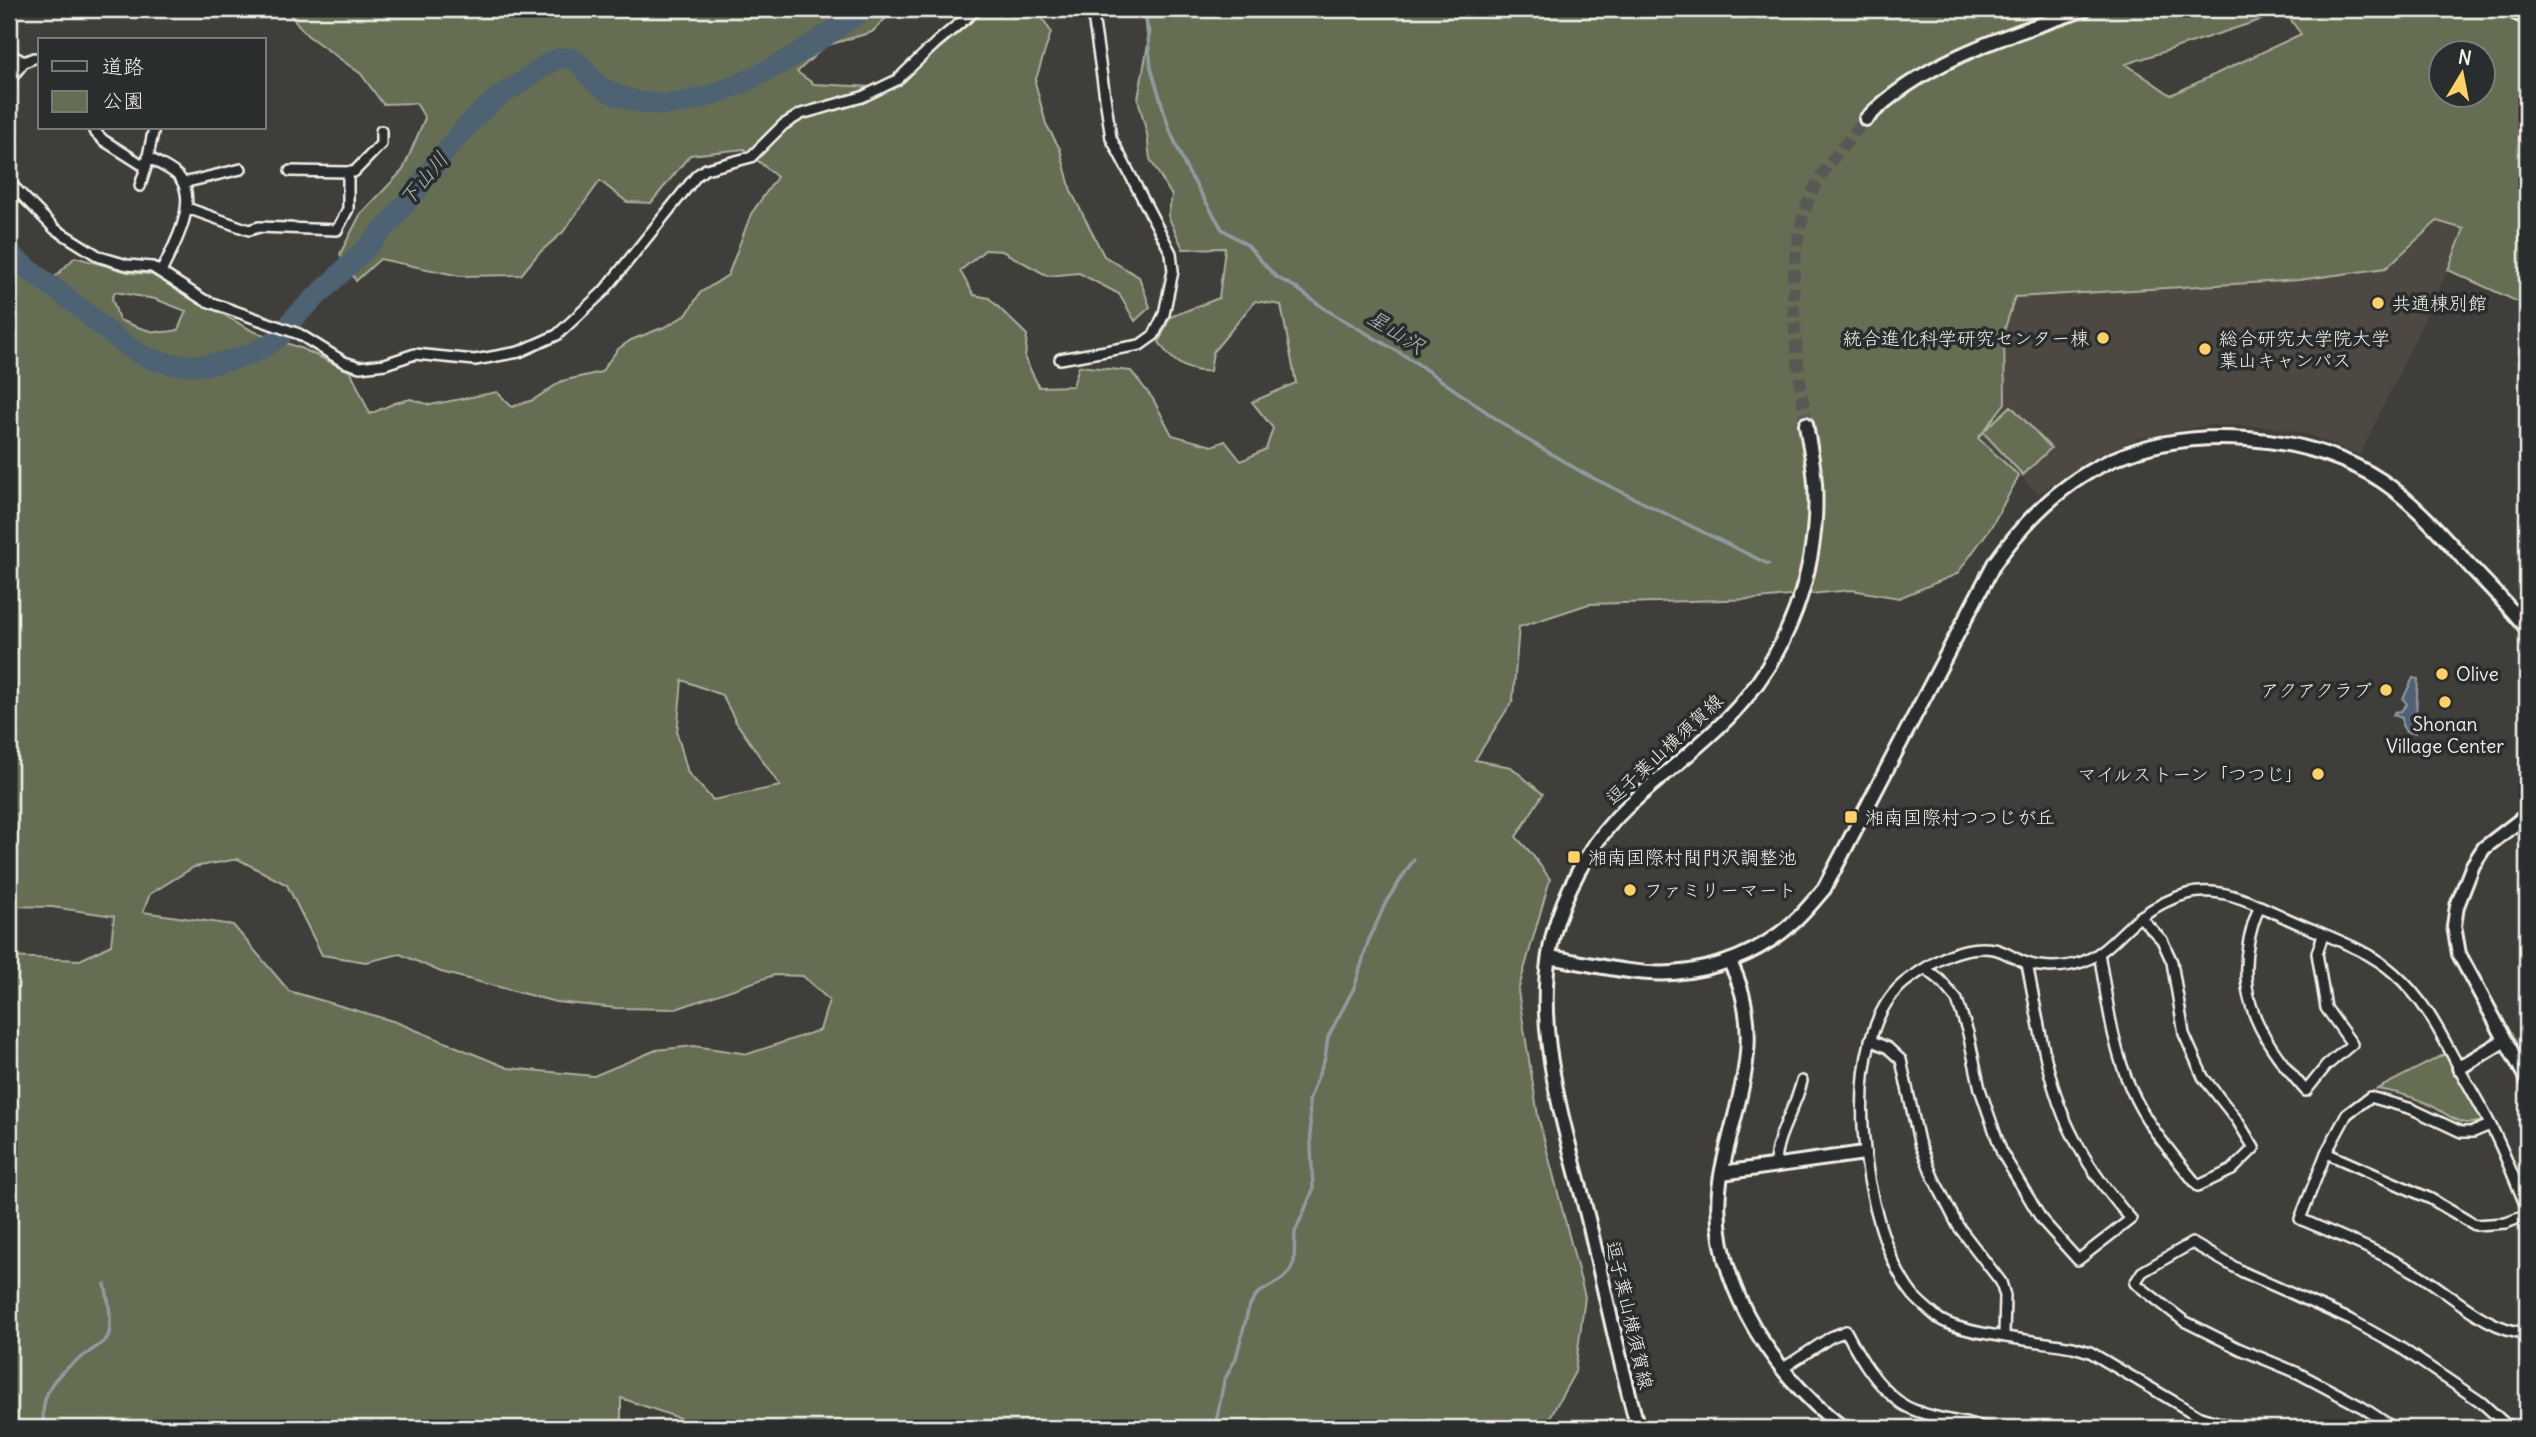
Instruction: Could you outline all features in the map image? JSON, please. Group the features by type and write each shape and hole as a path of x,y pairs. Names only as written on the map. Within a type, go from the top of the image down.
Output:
{"street":[{"path":"9,182 55,229 100,257 127,265 152,268 204,300 299,334 344,362 360,367 385,364 415,354 475,360 519,352 557,335 604,291 697,175 706,169 751,157 783,125 801,114 862,97 897,80 937,42 978,9"},
{"path":"1060,359 1140,345 1154,335 1164,314 1173,271 1171,253 1111,138 1092,9"},
{"path":"1866,119 1882,103 1916,79 1971,50 2086,9"},
{"path":"2508,9 2527,18"},
{"path":"9,54 24,62"},
{"path":"9,81 24,62 34,58"},
{"path":"140,186 150,161 148,150 153,130"},
{"path":"94,131 103,140 141,164 150,161 171,170 183,183 187,208 161,272"},
{"path":"290,171 354,172 381,144 382,131"},
{"path":"183,183 241,169"},
{"path":"187,208 249,230 337,230 348,209 348,172"},
{"name":"逗子葉山横須賀線","path":"1638,1428 1552,1068 1544,990 1549,957 1558,919 1574,879 1598,841 1626,808 1728,719 1755,688 1788,629 1804,587 1813,531 1815,485 1806,424"},
{"path":"1549,957 1637,971 1672,973 1730,962 1745,956 1796,921 1824,889 1994,564 2014,536 2050,501 2090,471 2133,450 2207,436 2247,438 2317,450 2353,465 2382,481 2414,506 2527,629"},
{"path":"2527,815 2484,849 2473,865 2457,906 2454,926 2459,954 2527,1080"},
{"path":"2238,1428 2200,1417 2120,1367 2090,1352 1965,1330 1938,1318 1913,1295 1895,1262 1876,1211 1864,1153 1861,1091 1870,1040 1889,999 1906,981 1942,958 1962,950 1980,948 1995,949 2027,964 2050,967 2081,962 2099,953 2140,917 2170,900 2199,892 2236,896 2368,956 2393,972 2422,1003 2433,1018 2490,1125 2527,1209"},
{"path":"2259,907 2250,931 2245,959 2248,994 2262,1036 2306,1091 2326,1066 2352,1044 2326,1008 2316,953 2323,935"},
{"path":"2099,953 2113,1031 2131,1089 2159,1136 2198,1186 2232,1170 2254,1148 2237,1120 2203,1077 2185,1034 2172,962 2162,940 2140,917"},
{"path":"1730,962 1742,992 1749,1023 1748,1063 1721,1172 1719,1235 1726,1266 1758,1334 1782,1369 1805,1397 1843,1428"},
{"path":"1926,969 1940,980 1956,1000 1968,1033 1980,1088 2001,1153 2042,1220 2078,1261 2131,1219 2107,1192 2069,1129 2051,1076 2027,964"},
{"path":"1870,1040 1888,1048 1901,1060 1919,1142 1933,1177 1958,1226 2001,1282 2005,1296 2004,1335"},
{"path":"2459,1068 2505,1040"},
{"path":"1775,1165 1775,1150 1798,1097 1802,1081"},
{"path":"2490,1125 2473,1132 2461,1132 2412,1109 2370,1097 2347,1114 2326,1153 2300,1219 2361,1245 2418,1274 2492,1323 2512,1332 2527,1333"},
{"path":"1721,1172 1864,1153"},
{"path":"2326,1153 2431,1199 2475,1225 2506,1223 2527,1215"},
{"path":"2394,1428 2362,1407 2298,1373 2240,1349 2184,1321 2135,1283 2142,1272 2192,1243 2243,1272 2340,1315 2400,1348 2482,1402 2510,1428"},
{"path":"1782,1369 1831,1337 1846,1331 1866,1368 1903,1405 1932,1415 1991,1428"}],"shaded area":[{"name":"総合研究大学院大学 葉山キャンパス","path":"2419,197 2472,219 2360,455 2307,434 2266,426 2207,425 2139,438 2097,455 2038,494 1975,430 1997,296"}],"green space":[{"path":"285,9 895,9 872,32 825,46 797,72 814,84 892,88 970,23 982,9 1037,9 1051,32 1035,82 1046,124 1060,149 1071,191 1104,256 1139,277 1150,307 1135,321 1119,294 1079,273 1048,276 1002,251 985,250 960,271 974,295 989,298 1027,335 1025,359 1039,387 1073,386 1079,366 1131,371 1153,399 1172,435 1212,446 1225,441 1241,461 1266,449 1273,428 1252,402 1296,383 1281,305 1255,301 1213,352 1210,371 1187,368 1169,355 1159,342 1170,317 1219,298 1225,248 1183,249 1168,216 1172,196 1150,159 1138,99 1150,33 1142,9 2077,9 2085,15 2105,9 2485,9 2512,15 2527,24 2527,306 2448,270 2464,229 2437,221 2386,268 2299,280 2015,297 2004,331 2005,403 1978,438 2019,476 1991,527 1957,574 1899,598 1852,590 1758,599 1589,604 1519,627 1513,700 1475,760 1511,767 1543,794 1516,837 1550,879 1518,991 1538,1116 1585,1297 1575,1372 1544,1428 708,1428 621,1398 621,1428 9,1428 9,957 80,960 111,945 114,916 52,907 9,906 9,258 45,287 75,257 131,273 150,274 253,331 303,349 351,372 370,414 411,399 430,405 497,392 512,407 533,400 562,381 601,372 618,349 631,340 667,326 687,314 700,293 728,275 751,214 777,177 744,149 690,155 651,203 627,202 600,181 563,232 538,254 521,275 460,276 380,259 356,281 340,254 360,215 403,170 425,118 416,103 383,104 361,74 307,35","holes":["2285,12 2301,34 2171,95 2126,64","115,292 155,299 186,311 178,330 155,332 119,320 112,298","682,680 722,695 736,722 780,786 713,800 688,773 677,733","238,859 287,885 322,955 366,962 400,954 441,972 556,1002 616,1008 676,1009 774,975 803,976 829,1000 820,1030 748,1054 694,1046 656,1050 594,1076 508,1068 396,1022 289,991 233,925 143,912 150,894 194,867"]},
{"path":"2011,406 2051,448 2023,475 1983,432"},
{"path":"2447,1053 2486,1120 2477,1123 2462,1122 2417,1099 2377,1089"}],"water":[{"path":"2413,678 2418,679 2415,733 2406,732 2402,718 2393,715 2407,704 2403,699"}],"waterway":[{"name":"下山川","path":"9,253 113,336 149,358 182,365 234,359 250,354 279,337 296,316 382,232 468,125 497,98 549,63 559,59 573,60 600,86 626,98 655,104 680,103 736,86 765,72 820,40 864,9"},
{"name":"星山沢","path":"1145,9 1151,68 1169,128 1186,168 1222,229 1247,245 1276,277 1412,360 1521,436 1585,474 1768,564"},
{"path":"1215,1428 1224,1381 1236,1358 1249,1307 1257,1294 1282,1279 1294,1262 1295,1232 1313,1190 1309,1100 1325,1058 1328,1037 1355,986 1368,942 1386,902 1414,859"},
{"path":"44,1428 45,1400 55,1380 72,1364 104,1342 108,1335 110,1314 105,1284"}],"tunnel":[{"path":"1806,424 1793,300 1798,237 1806,207 1819,179 1866,119"}],"place":[{"name":"共通棟別館","path":"2378,303"},
{"name":"統合進化科学研究センター棟","path":"2103,338"},
{"name":"総合研究大学院大学 葉山キャンパス","path":"2205,349"},
{"name":"Olive","path":"2442,674"},
{"name":"アクアクラブ","path":"2386,690"},
{"name":"Shonan Village Center","path":"2445,702"},
{"name":"マイルストーン「つつじ」","path":"2318,774"},
{"name":"湘南国際村つつじが丘","path":"1851,817"},
{"name":"湘南国際村間門沢調整池","path":"1574,857"},
{"name":"ファミリーマート","path":"1630,890"}]}
